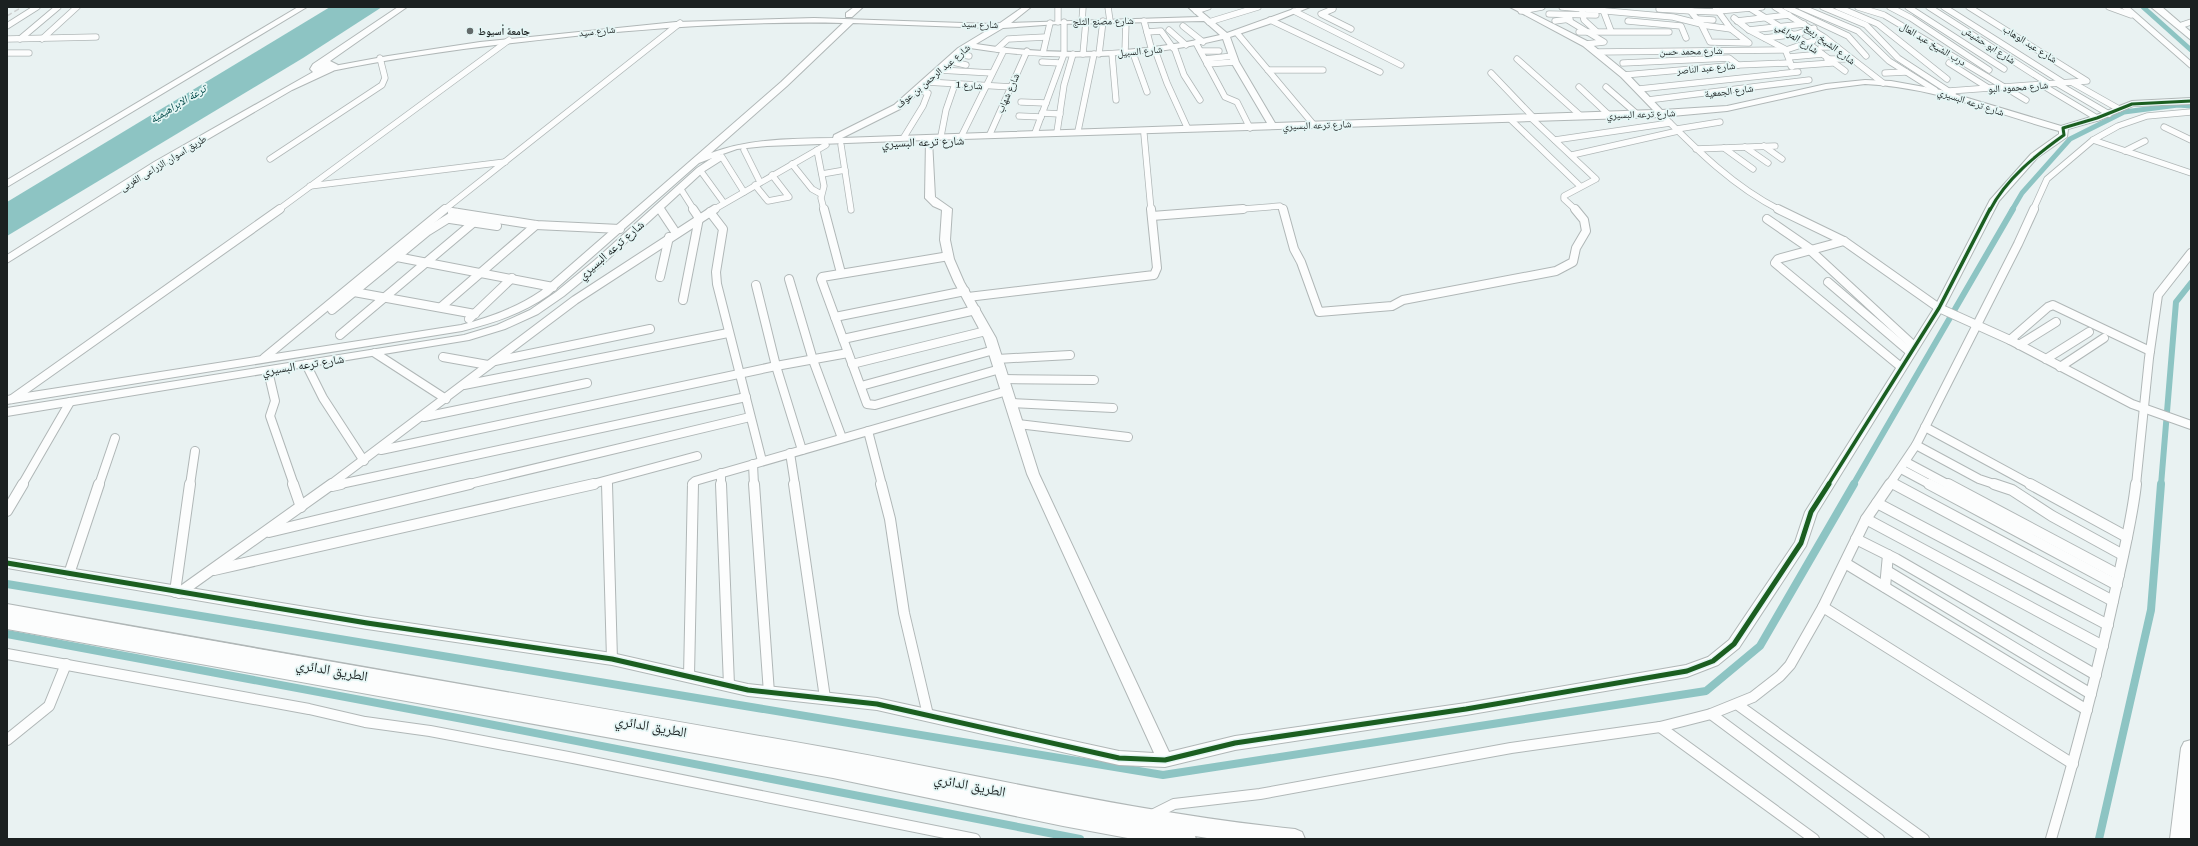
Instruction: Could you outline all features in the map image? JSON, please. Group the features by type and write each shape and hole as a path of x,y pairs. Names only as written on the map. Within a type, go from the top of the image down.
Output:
{"highway":[{"path":"2156,7 2191,37"},
{"path":"2174,9 2170,14 2186,23 2191,32"},
{"name":"الطريق الدائري","path":"7,611 838,759 1143,820 1296,839"},
{"name":"الطريق الدائري","path":"7,622 408,695 826,768 1063,817 1186,839"},
{"path":"2180,839 2191,748"}],"main road":[{"name":"طريق اسوان الزراعى الغربى","path":"7,260 158,164 324,67 403,7"},
{"name":"طريق اسوان الزراعى الغربى","path":"7,255 124,180 324,67 409,7"}],"street":[{"path":"7,26 37,7"},
{"path":"20,39 58,7"},
{"path":"42,38 77,7"},
{"path":"7,184 303,7"},
{"path":"852,18 859,7"},
{"path":"9,400 481,323 516,311 553,287 620,229 698,166 852,18 866,7"},
{"name":"شارع عبد الرحمن بن عوف","path":"830,145 897,107 918,90 956,54 1000,23 1026,7"},
{"path":"1035,133 1064,54 1057,22 1058,7"},
{"path":"1083,7 1083,54"},
{"path":"1078,131 1097,54 1107,21 1108,7"},
{"path":"1194,9 1208,7"},
{"path":"1207,21 1258,7"},
{"name":"شارع السبيل","path":"972,43 1001,50 1064,54 1112,54 1153,51 1237,33 1306,7"},
{"path":"1330,7 1333,9 1321,14 1351,29"},
{"path":"1518,9 1542,7"},
{"path":"1562,7 1621,10 1699,21 1713,20"},
{"path":"1646,7 1651,15"},
{"path":"1658,9 1717,10 1762,7"},
{"name":"شارع الشيخ ربيع","path":"1775,7 1814,30 1883,83"},
{"path":"1781,11 1789,7 1808,18 1849,37 1866,56"},
{"path":"1801,7 1861,32 1885,59 1905,72 1920,88"},
{"path":"1823,7 1866,25 1898,58 1941,84"},
{"path":"1838,7 1873,21 1888,32 1924,62 1941,84"},
{"name":"درب الشيخ عبد العال","path":"1859,7 1879,15 1884,15 2026,100"},
{"path":"1909,7 2004,69"},
{"name":"شارع ابو حشيش","path":"1928,7 1950,23 2049,84"},
{"path":"1944,7 2109,114"},
{"name":"شارع عبد الوهاب","path":"1969,7 2080,75 2088,81 2086,82"},
{"path":"2109,7 2136,16"},
{"path":"2125,7 2191,65"},
{"path":"1579,8 1584,17 1596,31"},
{"name":"شارع المراغي","path":"1749,8 1792,34 1845,71"},
{"path":"1884,15 1893,8 1911,18 1989,70"},
{"path":"1194,9 1226,36 1234,59 1273,127"},
{"path":"1518,9 1586,44 1639,89 1696,149 1750,194 1844,242 1944,311 2010,340 2145,409 2189,424"},
{"path":"1604,9 1611,31"},
{"path":"1689,9 1699,21 1710,42 1749,43 1733,30 1717,10"},
{"path":"1621,10 1633,32"},
{"path":"1294,11 1401,65"},
{"path":"1925,18 1937,13"},
{"path":"1548,14 1584,17"},
{"path":"1682,16 1733,30 1749,30 1801,23 1808,18 1820,14"},
{"path":"1789,15 1736,20 1749,30 1764,38 1778,42 1786,50 1790,65 1820,88"},
{"path":"1555,21 1596,16"},
{"name":"شارع سيد","path":"324,67 470,44 677,24 830,21 852,18 970,24 1000,23"},
{"name":"شارع سيد","path":"852,18 986,26 1000,23"},
{"path":"1566,19 1604,42 1586,44"},
{"path":"1931,22 1940,19"},
{"path":"1144,20 1153,51 1187,127"},
{"name":"شارع مصنع الثلج","path":"1000,23 1144,20 1207,21"},
{"path":"1270,20 1380,72"},
{"path":"1628,21 1645,20 1681,26 1686,38"},
{"path":"1950,23 1965,20"},
{"path":"1126,21 1129,53 1147,92"},
{"path":"1043,53 1046,37 1050,28 1057,22"},
{"path":"264,358 444,210 677,24"},
{"path":"1764,38 1814,30 1821,24"},
{"name":"شارع عبد الرحمن بن عوف","path":"972,43 986,26"},
{"path":"1183,26 1199,42 1206,62 1225,97 1237,102 1250,128"},
{"path":"1169,30 1186,45"},
{"path":"1579,32 1633,32 1649,30 1669,32"},
{"path":"1792,41 1804,42 1814,40 1814,30"},
{"path":"1705,31 1722,33 1727,43"},
{"path":"1888,32 1900,31"},
{"path":"1147,32 1161,32 1174,47 1184,75 1200,100"},
{"path":"1237,33 1314,125"},
{"path":"7,40 96,37"},
{"path":"967,137 1001,50 1008,39 1046,37"},
{"path":"1958,39 1968,38"},
{"path":"9,400 232,244 509,40"},
{"name":"شارع محمد حسن","path":"1596,52 1786,50 1804,42"},
{"path":"1821,47 1836,47"},
{"path":"1972,48 1979,47"},
{"name":"شارع شهاب","path":"990,134 1027,51"},
{"path":"1201,51 1219,51"},
{"path":"7,53 29,53"},
{"path":"956,54 969,56"},
{"path":"1057,132 1064,85 1074,54"},
{"path":"1112,54 1116,100"},
{"path":"1789,57 1822,54"},
{"path":"270,159 382,85 385,78 380,58"},
{"path":"1623,63 1729,58 1738,65"},
{"path":"1885,59 1898,58"},
{"path":"1206,62 1234,59"},
{"path":"1517,59 1581,116"},
{"name":"شارع عبد الناصر","path":"1624,75 1738,65 1790,65 1850,59"},
{"path":"949,61 966,65"},
{"path":"1042,62 1060,63"},
{"path":"1949,63 1990,89"},
{"path":"939,70 992,73"},
{"path":"1268,70 1323,70"},
{"path":"1639,89 1798,72"},
{"path":"1885,73 1905,72 1941,84"},
{"path":"1152,216 1280,206 1283,208 1294,249 1301,262 1317,310 1322,312 1392,306 1402,300 1556,271 1571,265 1573,262 1575,247 1584,235 1585,226 1580,214 1564,199 1564,196 1580,186 1596,179 1532,117 1491,73"},
{"path":"1721,73 1729,79"},
{"path":"1707,74 1715,81"},
{"path":"1692,76 1700,82"},
{"path":"1677,77 1685,84"},
{"name":"شارع الجمعية","path":"1648,100 1809,80"},
{"name":"شارع 1","path":"926,82 1012,87"},
{"name":"شارع ترعه البسيري","path":"698,166 744,150 768,147 929,142 990,134 1187,127 1210,129 1250,128 1532,117 1662,114 1725,109 1820,88 1856,82 1883,83 1920,88 1941,84 1951,93 2029,121 2062,130"},
{"name":"شارع محمود البو","path":"1951,93 2086,82"},
{"path":"2073,83 2109,114"},
{"path":"941,136 946,110 955,84"},
{"path":"2041,85 2109,114"},
{"path":"1579,87 1608,115"},
{"path":"1606,87 1637,114"},
{"path":"904,137 923,106 928,93 918,90"},
{"path":"7,563 367,623 612,659 769,693 877,704 1119,758 1165,760 1235,744 1466,709 1687,671 1713,661 1734,644 1801,543 1810,512 1912,349 1944,311 1995,200 2034,156 2064,135 2062,130 2136,103 2191,101"},
{"path":"1021,102 1046,103"},
{"path":"1143,820 1164,807 1174,804 1260,794 1511,748 1660,727 1711,714 1738,705 1753,697 1780,676 1790,665 1823,607 1866,519 1916,445 2018,244 2047,179 2093,140 2131,120 2162,114 2191,112"},
{"path":"1020,116 1060,114"},
{"path":"1509,118 1580,186"},
{"path":"1572,155 1677,130 1720,122"},
{"path":"1555,140 1670,123"},
{"path":"2164,127 2191,140"},
{"name":"شارع ترعه البسيري","path":"7,412 465,338 518,320 560,294 599,262 680,188 698,166 725,150 746,145 830,145 904,137 941,136 967,137 1193,133 1210,129"},
{"path":"835,317 966,294 1154,275 1157,268 1144,134"},
{"path":"2093,140 2191,173"},
{"path":"2125,151 2145,140"},
{"path":"929,142 930,198 932,202 947,209 944,240 948,256 986,331 1002,375 1033,474 1165,760"},
{"path":"177,592 329,487 575,300 700,218 772,175 830,145"},
{"path":"830,145 845,170 851,210"},
{"path":"830,145 822,174 824,186 821,194 841,273"},
{"path":"1764,146 1782,159"},
{"path":"1696,149 1775,146"},
{"path":"1744,147 1768,163"},
{"path":"1724,148 1753,169"},
{"path":"744,150 757,184 768,201 789,197 772,175"},
{"path":"722,157 744,192"},
{"path":"310,186 506,162"},
{"path":"792,164 812,189 821,194"},
{"path":"698,166 724,204"},
{"path":"822,174 845,170"},
{"path":"680,188 700,218 683,300"},
{"path":"659,208 673,235 660,277"},
{"path":"444,210 536,225 620,229"},
{"path":"710,212 723,229 716,272 728,333 746,397 758,462 769,693"},
{"path":"308,329 439,223 450,219 457,213"},
{"path":"450,219 497,226"},
{"path":"1767,219 1811,250 1912,349"},
{"path":"340,335 473,223"},
{"path":"441,308 536,225"},
{"path":"1844,242 1778,259 1775,263 1901,367"},
{"path":"2051,839 2073,764 2096,675 2133,509 2145,409 2150,351 2153,340 2159,292 2191,253"},
{"path":"948,256 826,275 821,279 867,404 875,405 1002,375 1070,355"},
{"path":"396,257 481,272 553,287"},
{"path":"354,292 441,308 472,316 512,278"},
{"path":"789,279 813,360 842,438"},
{"path":"1828,282 1912,349"},
{"path":"756,285 776,366 802,450"},
{"path":"2010,340 2048,307 2053,305 2150,351"},
{"path":"843,339 976,310"},
{"path":"2019,345 2056,322"},
{"path":"443,356 490,364 650,329"},
{"path":"852,364 986,331"},
{"path":"2046,359 2089,332"},
{"path":"462,386 728,333"},
{"path":"2060,366 2104,338"},
{"path":"375,353 446,399"},
{"path":"379,450 776,366 848,353"},
{"path":"306,364 323,398 364,461"},
{"path":"268,371 275,401 270,416 300,507"},
{"path":"861,386 1002,375 1094,380"},
{"path":"690,676 691,486 695,481 868,431 1002,375 1113,408"},
{"path":"421,418 587,383"},
{"path":"329,487 746,397"},
{"path":"7,510 70,402"},
{"path":"264,533 750,417"},
{"path":"1018,424 1128,437"},
{"path":"1925,427 2127,537"},
{"path":"868,431 890,518 904,613 928,715"},
{"path":"69,574 115,438"},
{"path":"1916,445 1980,479 2012,490 2052,516 2123,555"},
{"path":"177,592 195,451"},
{"path":"790,453 825,698"},
{"path":"209,571 607,481 697,456"},
{"path":"1903,466 2119,575"},
{"path":"1903,466 2117,585"},
{"path":"721,473 729,685"},
{"path":"607,481 612,659"},
{"path":"1892,482 2113,601"},
{"path":"1877,503 2108,625"},
{"path":"1866,519 2103,646"},
{"path":"1856,539 1888,555 2096,675"},
{"path":"1885,587 1888,555"},
{"path":"1845,563 2087,710"},
{"path":"1887,571 2091,694"},
{"path":"1823,607 2073,764"},
{"path":"7,654 309,709 365,722 430,731 568,757 975,839"},
{"path":"7,740 49,706 66,664"},
{"path":"1738,705 1924,839"},
{"path":"1711,714 1879,839"},
{"path":"1660,727 1814,839"}],"water":[{"name":"ترعة الابراهيمية","path":"330,7 382,7 303,58 7,236 7,202"}],"waterway":[{"path":"2143,7 2191,50"},
{"path":"2012,210 2022,193 2070,139 2124,112 2178,105 2191,106"},
{"path":"1853,485 2013,209"},
{"path":"2161,485 2176,302 2191,283"},
{"path":"7,584 1163,775 1706,691 1760,646 1854,484"},
{"path":"2099,839 2151,610 2161,484"},
{"path":"7,634 463,719 1080,839"}],"railway":[{"path":"7,16 22,7"}],"cycle path":[{"path":"7,563 367,623 612,659 748,690 877,704 1119,758 1165,760 1235,743 1466,709 1687,671 1713,661 1734,644 1801,543 1811,512 1939,308 1995,200 2034,156 2064,135 2063,128 2097,118 2132,104 2191,101"}],"place":[{"name":"جامعة أسيوط","path":"470,31"}]}
